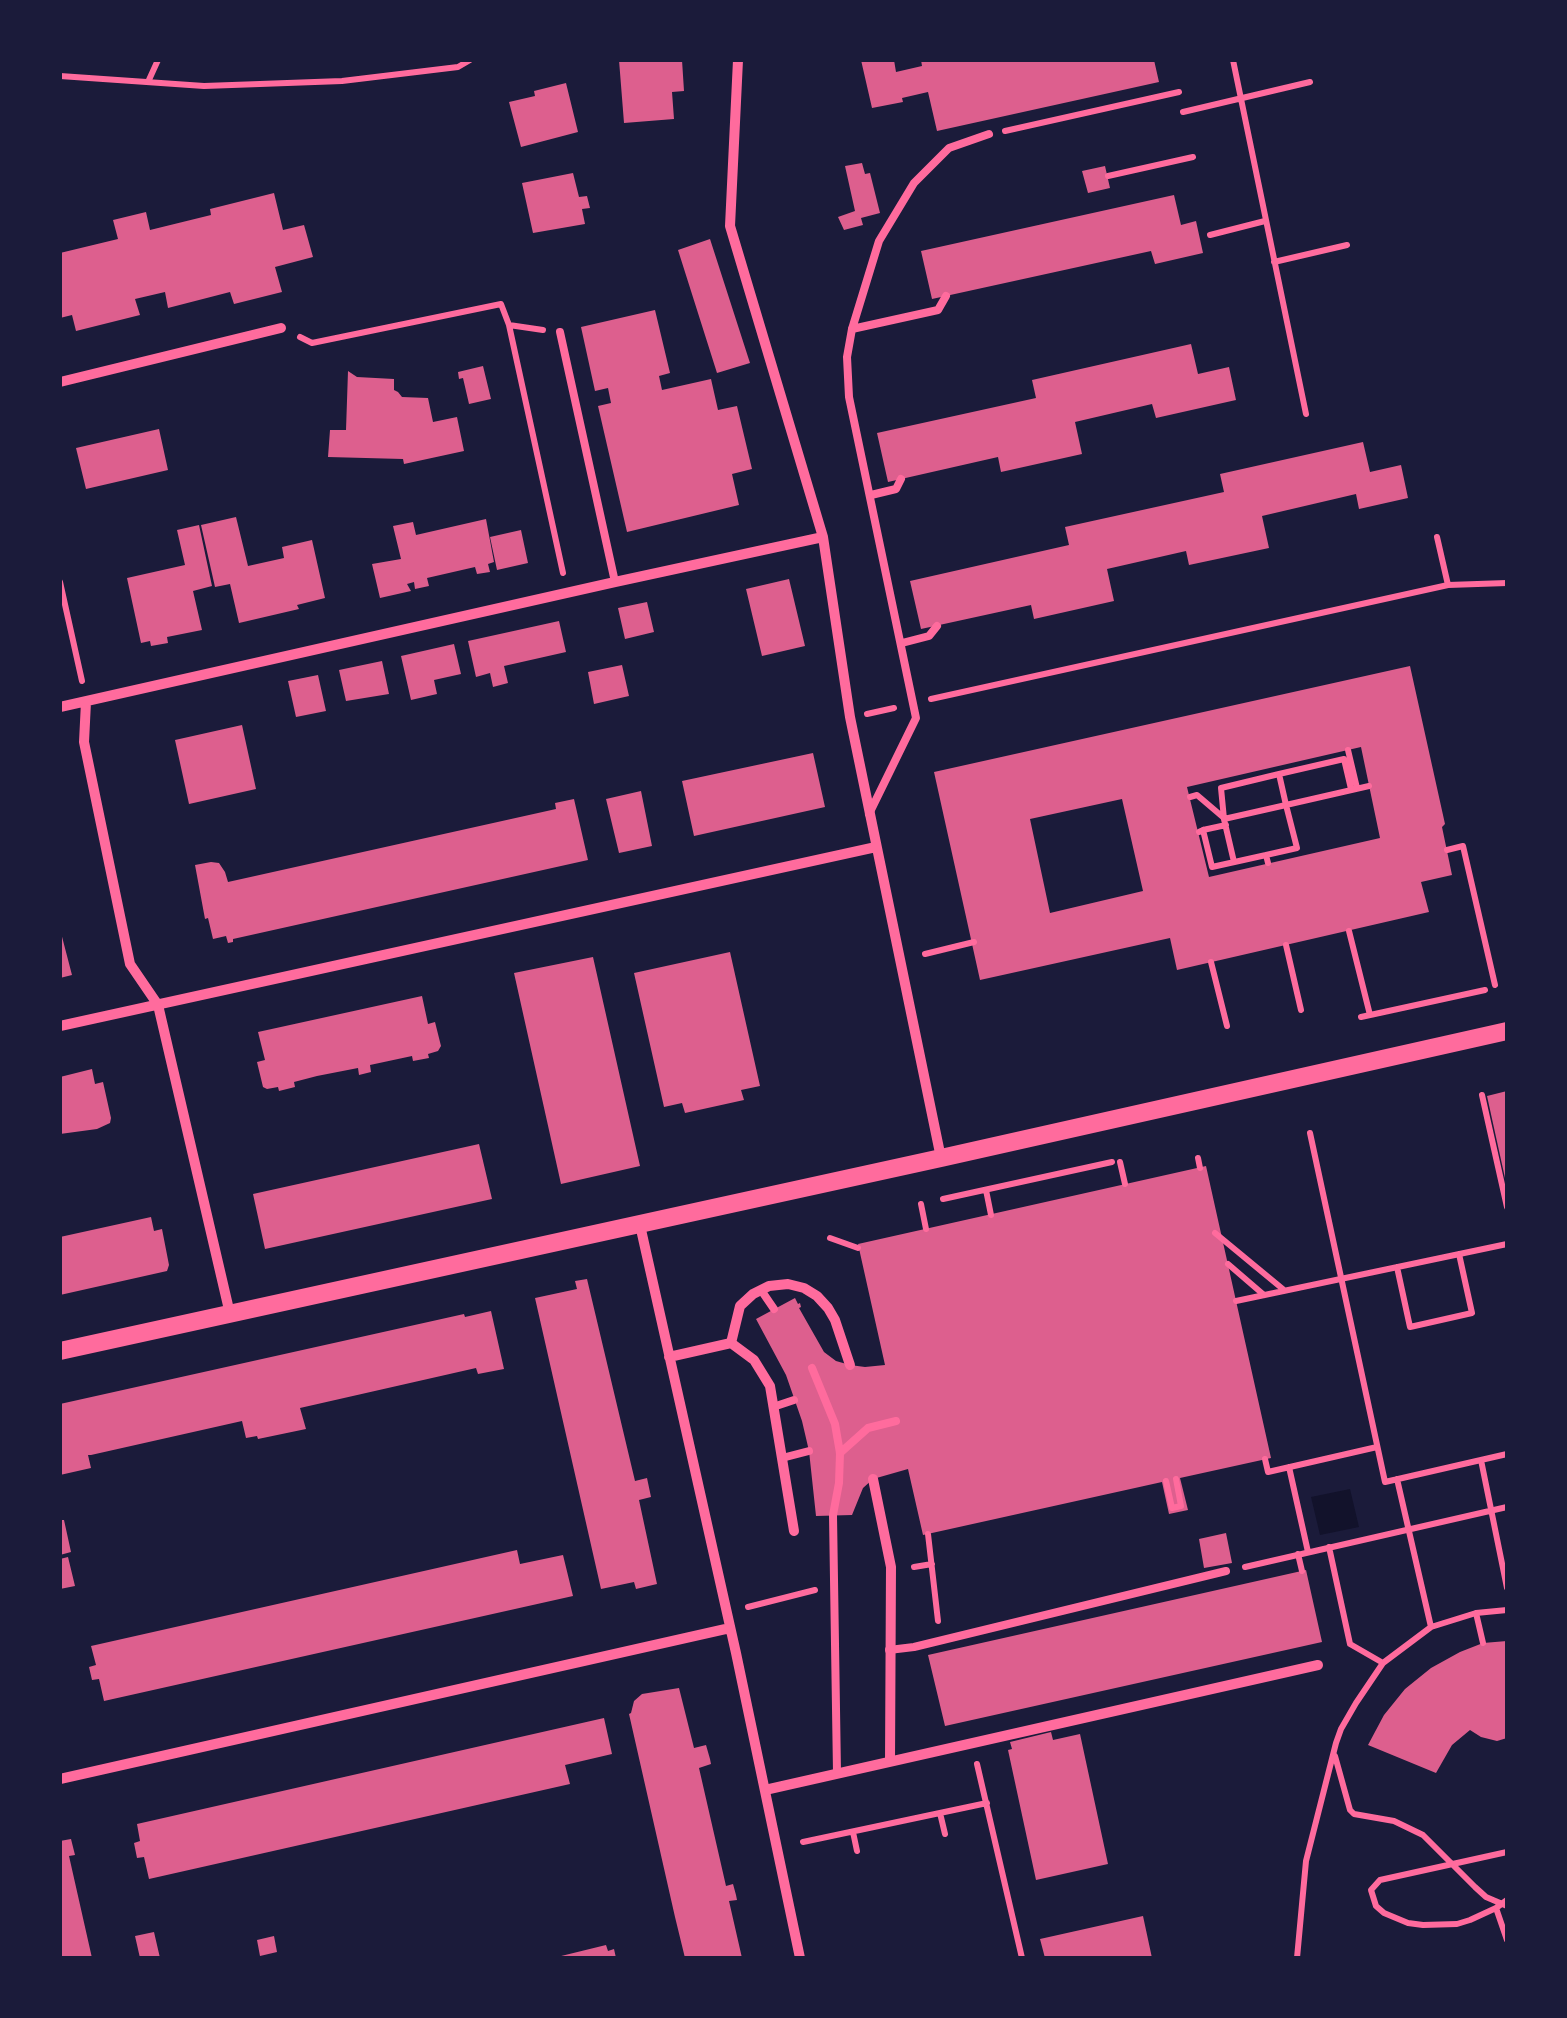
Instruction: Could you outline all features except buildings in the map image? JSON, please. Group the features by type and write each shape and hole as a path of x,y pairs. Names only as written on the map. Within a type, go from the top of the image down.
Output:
{"street":[{"path":"738,60 730,226 823,537 850,717 941,1158"},
{"path":"60,382 281,328"},
{"path":"60,708 823,537"},
{"path":"86,702 84,742 130,964 158,1005 230,1314"},
{"path":"60,1026 876,848"},
{"path":"60,1351 1507,1031"},
{"path":"640,1224 800,1958"},
{"path":"731,1343 740,1306 769,1286 788,1284 804,1288 828,1308 850,1366"},
{"path":"669,1358 731,1343"},
{"path":"731,1343 754,1360 770,1386 794,1531"},
{"path":"873,1479 891,1568 890,1761"},
{"path":"60,1780 730,1628"},
{"path":"765,1790 1318,1665"}],"lane":[{"path":"870,814 916,718 848,397 847,358 852,329 879,241 914,183 949,148 989,134"},
{"path":"852,329 938,310 946,296"},
{"path":"560,332 615,582"},
{"path":"870,495 896,489 901,479"},
{"path":"902,643 929,636 937,626"},
{"path":"761,1290 774,1309"},
{"path":"812,1368 835,1424 840,1453 833,1516 837,1773"},
{"path":"773,1407 794,1400"},
{"path":"840,1453 868,1428 896,1421"},
{"path":"782,1458 810,1450"},
{"path":"889,1650 1226,1571"}],"path":[{"path":"148,82 158,60"},
{"path":"60,76 204,86 342,80 458,67 470,60"},
{"path":"1233,60 1306,414"},
{"path":"1183,112 1310,82"},
{"path":"989,134 1179,92"},
{"path":"1108,176 1193,156"},
{"path":"1210,235 1265,221"},
{"path":"1274,262 1347,246"},
{"path":"281,328 312,343 501,304 510,325 568,592"},
{"path":"510,325 560,332"},
{"path":"1437,538 1448,585"},
{"path":"60,582 86,702"},
{"path":"850,717 1448,585 1507,583"},
{"path":"1348,750 1354,789"},
{"path":"1225,822 1221,788 1243,778 1278,774 1334,757 1344,759 1354,789"},
{"path":"1278,774 1286,804 1297,848 1267,859 1212,867 1201,831 1286,804 1368,786"},
{"path":"1215,780 1234,862"},
{"path":"1190,797 1197,795 1225,822"},
{"path":"1447,850 1463,846 1495,985"},
{"path":"1348,931 1366,1016 1485,990"},
{"path":"925,954 974,942"},
{"path":"1286,945 1302,1010"},
{"path":"1211,962 1227,1026"},
{"path":"1482,1095 1507,1207"},
{"path":"1310,1133 1385,1482 1507,1454"},
{"path":"1198,1158 1200,1168"},
{"path":"943,1199 1116,1162 1125,1184"},
{"path":"986,1190 991,1214"},
{"path":"920,1204 926,1229"},
{"path":"1215,1232 1285,1290"},
{"path":"830,1238 858,1248"},
{"path":"1236,1301 1507,1244"},
{"path":"1396,1268 1410,1327 1472,1314 1459,1254"},
{"path":"1228,1264 1264,1295"},
{"path":"1265,1458 1268,1472 1378,1447"},
{"path":"1481,1460 1507,1588"},
{"path":"1289,1468 1308,1552"},
{"path":"1166,1481 1172,1508 1182,1506 1176,1479"},
{"path":"1397,1479 1431,1627"},
{"path":"1226,1571 1507,1507"},
{"path":"928,1534 940,1640"},
{"path":"1329,1547 1350,1644 1383,1664"},
{"path":"1298,1554 1302,1571"},
{"path":"1298,1958 1306,1861 1341,1729 1383,1664 1431,1627 1476,1613 1507,1610"},
{"path":"1476,1613 1483,1643"},
{"path":"972,1742 1022,1958"},
{"path":"1335,1755 1354,1814 1394,1821 1423,1834 1486,1897 1503,1905"},
{"path":"803,1842 987,1803"},
{"path":"940,1813 944,1834"},
{"path":"853,1832 858,1851"},
{"path":"1503,1905 1456,1924 1423,1925 1394,1918 1376,1906 1371,1890 1380,1880 1507,1852"},
{"path":"1503,1905 1507,1940"}],"shaded area":[{"path":"1350,1489 1359,1527 1320,1535 1311,1497"}]}
